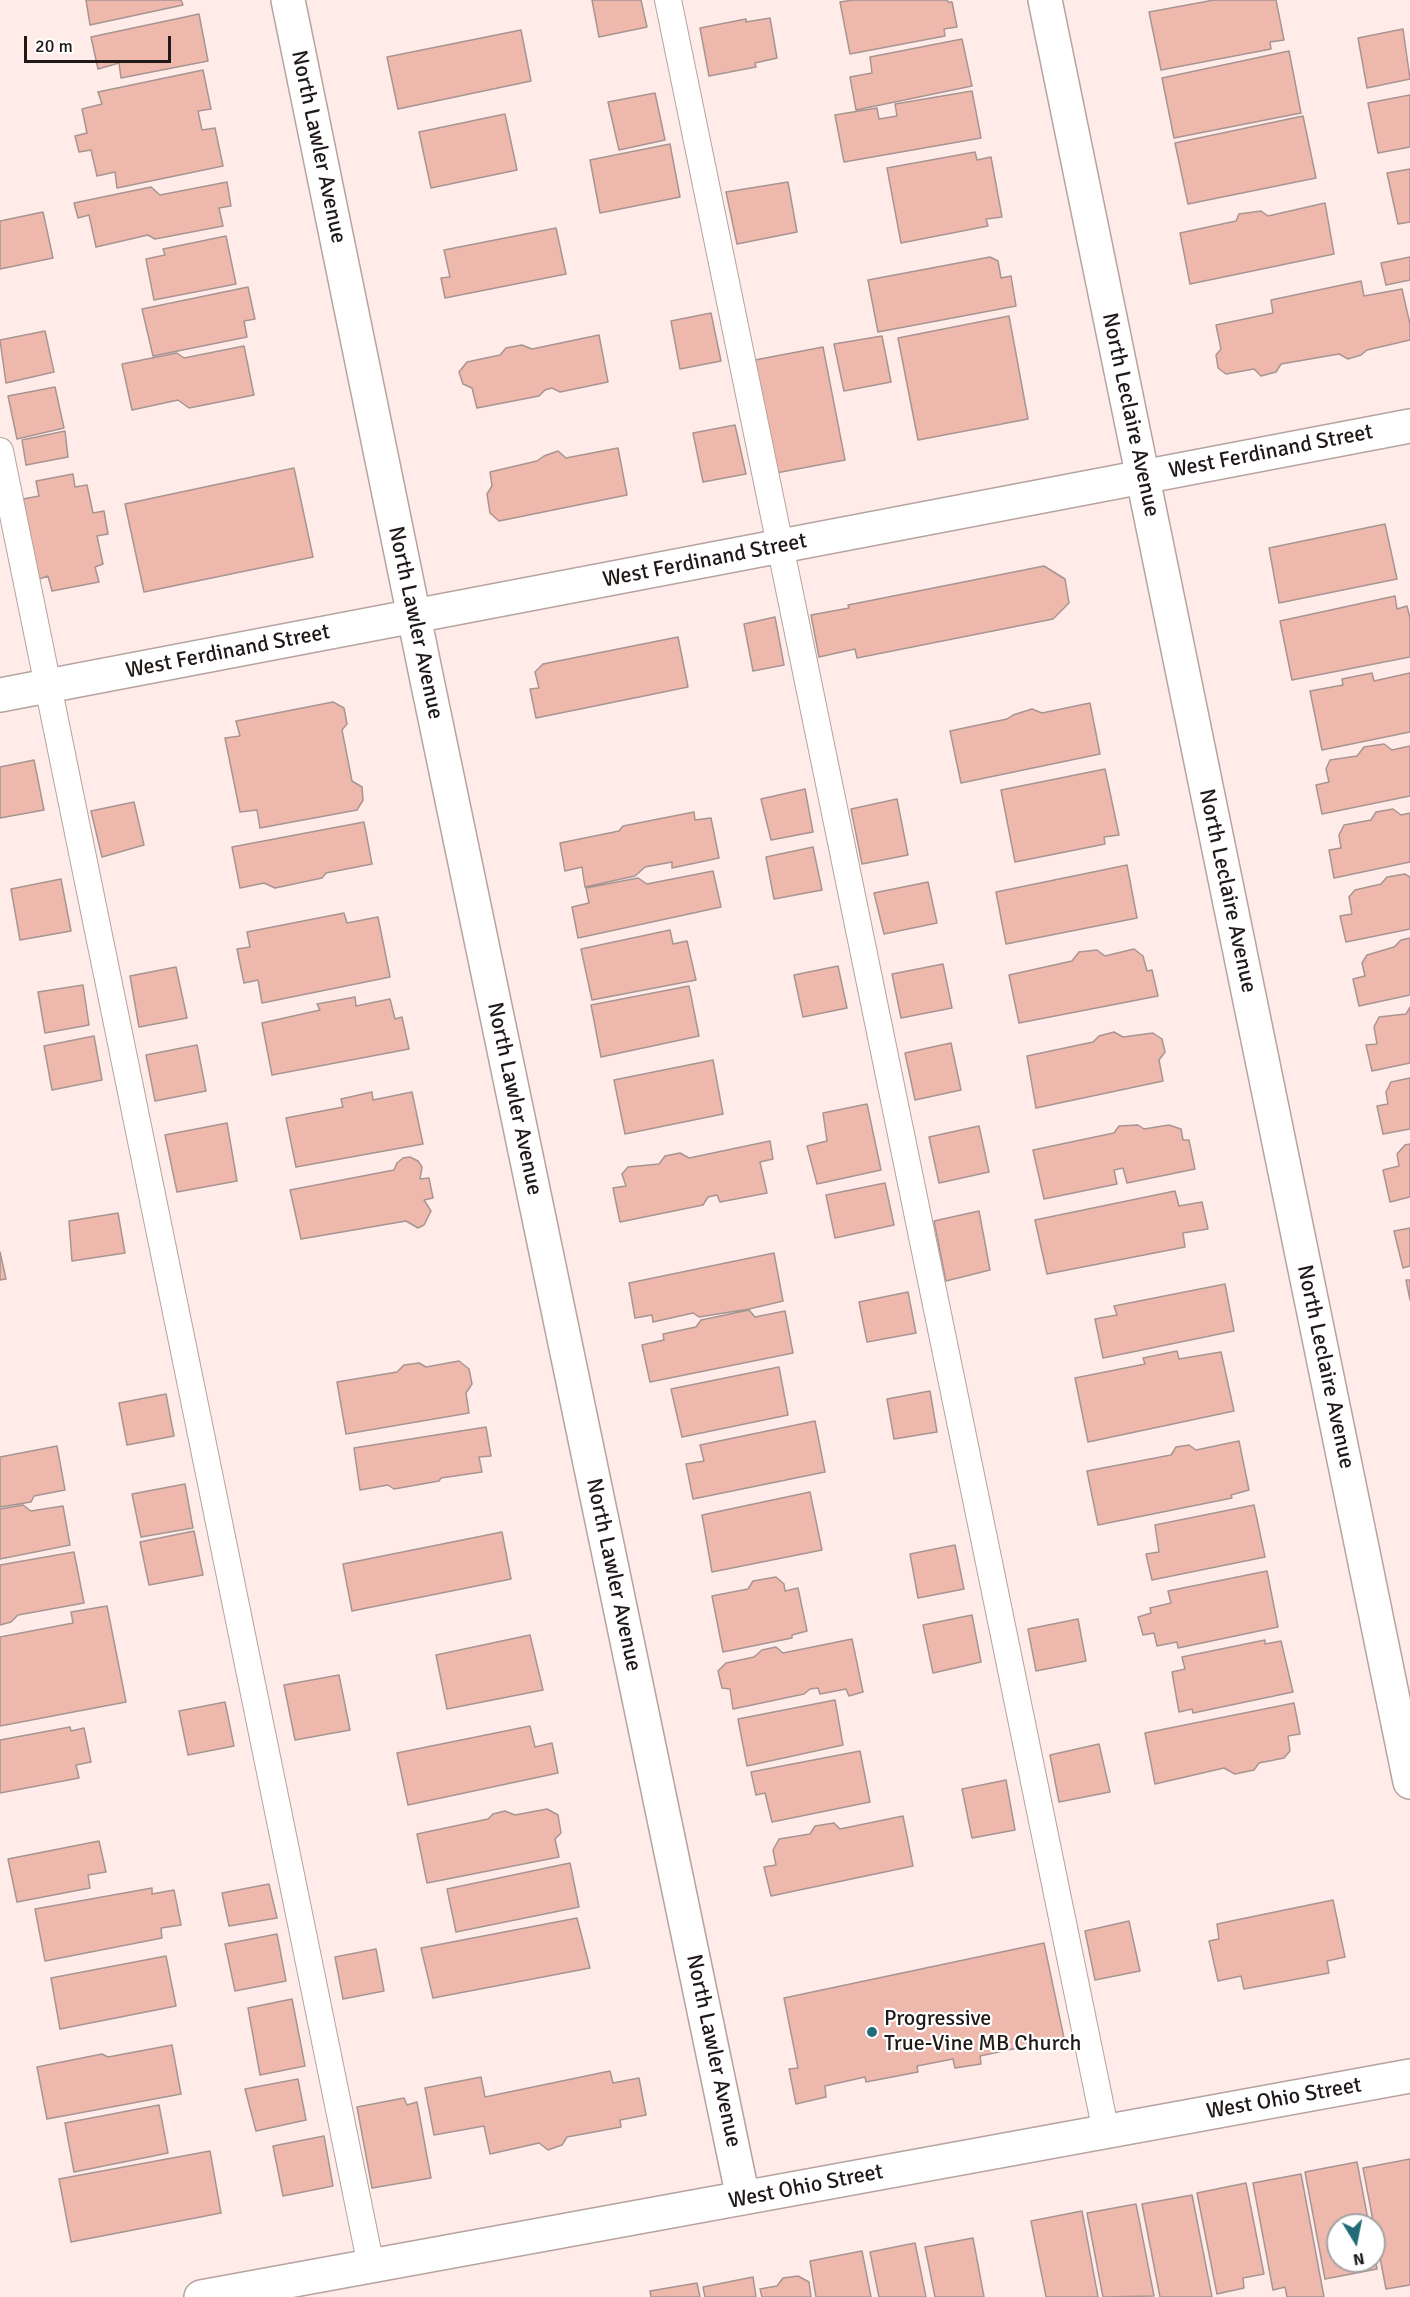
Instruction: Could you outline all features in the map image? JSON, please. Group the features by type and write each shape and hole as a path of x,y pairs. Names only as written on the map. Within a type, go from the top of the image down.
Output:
{"street":[{"name":"North Lawler Avenue","path":"288,0 743,2198"},
{"name":"North Leclaire Avenue","path":"1044,0 1410,1782"},
{"name":"West Ferdinand Street","path":"0,695 1410,426"},
{"name":"West Ohio Street","path":"201,2297 1410,2076"}],"lane":[{"path":"669,0 1106,2132"},
{"path":"0,452 371,2266"}],"building":[{"path":"86,0 181,0 183,5 90,25"},
{"path":"592,0 641,0 647,27 599,37"},
{"path":"947,0 952,2 957,27 944,29 945,36 850,54 840,2"},
{"path":"1214,0 1276,0 1284,40 1270,42 1271,49 1161,70 1149,12"},
{"path":"199,14 208,61 121,78 119,63 98,69 91,37"},
{"path":"770,18 777,58 755,63 756,67 709,76 700,28 746,19 746,22"},
{"path":"1403,29 1410,79 1367,88 1358,38"},
{"path":"521,30 531,81 398,109 387,57"},
{"path":"962,39 972,86 856,110 850,77 872,73 870,57"},
{"path":"1289,51 1301,113 1174,138 1162,78"},
{"path":"203,70 211,109 198,111 202,130 215,128 223,166 117,188 115,172 97,176 91,150 79,152 75,136 87,133 82,109 102,104 98,92"},
{"path":"972,91 981,138 844,162 835,115 877,108 879,119 897,116 895,104"},
{"path":"655,93 665,140 619,150 608,102"},
{"path":"1410,95 1410,147 1378,153 1368,103"},
{"path":"505,114 517,170 431,188 419,132"},
{"path":"1303,116 1316,178 1188,204 1175,143"},
{"path":"670,144 680,197 600,213 590,160"},
{"path":"975,152 977,160 991,157 1002,217 986,219 988,226 901,243 887,168"},
{"path":"1410,169 1410,222 1398,224 1387,173"},
{"path":"227,182 231,206 219,208 223,226 155,239 148,235 96,247 89,215 78,218 74,203 151,187 160,195"},
{"path":"788,182 797,232 737,244 726,192"},
{"path":"1325,203 1334,254 1190,284 1180,233 1236,221 1239,214 1261,211 1268,216"},
{"path":"43,212 53,258 0,269 0,221"},
{"path":"556,228 566,274 445,298 441,278 450,277 444,250"},
{"path":"226,236 236,284 154,300 146,259 165,255 163,249"},
{"path":"990,257 998,261 1001,278 1011,276 1016,306 878,332 868,280"},
{"path":"1410,257 1410,280 1386,285 1381,263"},
{"path":"1361,281 1364,296 1402,289 1410,324 1410,340 1367,350 1361,355 1348,359 1339,354 1281,364 1276,372 1261,376 1254,369 1226,374 1218,368 1216,355 1221,349 1216,325 1273,313 1271,300"},
{"path":"248,287 255,319 244,321 247,337 153,356 142,309"},
{"path":"711,313 721,361 680,369 671,321"},
{"path":"1009,316 1028,419 918,440 898,338"},
{"path":"45,331 54,372 6,383 0,340"},
{"path":"599,335 608,382 560,392 552,388 545,390 539,396 477,408 472,388 463,384 459,372 467,362 500,355 506,348 522,345 532,349"},
{"path":"882,336 891,382 844,391 834,344"},
{"path":"244,346 254,395 189,408 178,400 132,410 122,364 177,353 184,358"},
{"path":"823,347 845,460 776,473 755,360"},
{"path":"55,387 64,428 17,439 8,396"},
{"path":"735,425 746,474 703,482 693,433"},
{"path":"65,431 68,457 26,465 22,440"},
{"path":"618,448 627,495 499,521 490,513 487,494 492,486 490,472 537,461 558,451 566,458"},
{"path":"294,468 313,557 144,592 125,504"},
{"path":"73,474 75,487 87,485 93,513 104,511 108,534 97,536 103,564 95,567 99,582 52,591 48,576 39,579 23,499 39,496 36,481"},
{"path":"1385,524 1397,579 1279,603 1269,548"},
{"path":"1044,566 1065,579 1069,603 1053,619 857,658 855,649 819,657 811,615 849,608 848,605"},
{"path":"1395,596 1397,609 1407,606 1410,618 1410,657 1292,680 1280,621"},
{"path":"775,617 784,665 753,671 744,624"},
{"path":"678,637 688,687 536,718 530,689 539,688 535,672 543,664"},
{"path":"1372,673 1374,681 1410,673 1410,732 1322,750 1310,691 1343,685 1342,679"},
{"path":"333,702 344,708 347,724 342,730 352,781 362,787 363,800 357,810 260,828 257,810 240,812 225,738 240,736 236,721"},
{"path":"1090,703 1100,754 961,783 950,731 1007,719 1032,709 1042,713"},
{"path":"1384,744 1392,750 1410,746 1410,796 1322,814 1316,785 1329,782 1326,769 1330,760 1357,756 1364,747"},
{"path":"34,760 44,810 0,818 0,767"},
{"path":"1105,769 1119,835 1104,837 1105,844 1015,862 1001,790"},
{"path":"805,789 813,832 771,840 761,799"},
{"path":"897,799 908,855 862,864 851,809"},
{"path":"134,802 144,845 102,857 91,811"},
{"path":"1393,809 1401,815 1410,813 1410,862 1334,878 1329,850 1341,848 1339,835 1344,825 1371,820 1376,812"},
{"path":"694,812 695,820 711,818 719,858 672,868 672,862 645,867 635,876 585,887 582,867 565,871 560,843 619,831 623,826"},
{"path":"364,822 372,864 326,873 322,878 275,888 264,883 240,888 232,847"},
{"path":"813,847 822,890 774,899 766,857"},
{"path":"1127,865 1137,918 1006,944 996,892"},
{"path":"713,871 721,907 578,938 572,907 589,903 586,888 638,878 647,884"},
{"path":"1405,874 1410,877 1410,929 1346,942 1340,916 1352,914 1349,897 1355,890 1381,884 1387,877"},
{"path":"61,879 71,931 20,940 11,889"},
{"path":"928,882 937,923 884,934 874,893"},
{"path":"344,913 347,923 378,917 390,977 262,1003 258,980 244,983 237,949 250,947 247,932"},
{"path":"670,930 673,944 687,941 696,980 592,1000 581,949"},
{"path":"1410,938 1410,995 1359,1006 1353,979 1365,976 1362,963 1367,955 1394,947 1401,940"},
{"path":"1134,949 1143,956 1147,971 1152,970 1158,996 1019,1023 1009,975 1072,961 1079,952 1097,950 1105,956"},
{"path":"943,964 952,1008 901,1018 892,974"},
{"path":"838,966 847,1008 803,1017 794,975"},
{"path":"176,967 187,1018 139,1027 130,976"},
{"path":"83,985 89,1025 45,1033 38,992"},
{"path":"689,986 699,1036 601,1057 591,1005"},
{"path":"355,997 356,1006 390,999 395,1019 402,1017 409,1049 272,1075 262,1023 320,1010 317,1004"},
{"path":"1410,1007 1410,1063 1372,1071 1366,1045 1377,1044 1374,1027 1379,1017 1406,1014"},
{"path":"1114,1032 1123,1037 1153,1033 1162,1039 1165,1052 1159,1060 1163,1081 1036,1108 1027,1056 1093,1042 1099,1036"},
{"path":"94,1036 102,1080 52,1090 44,1046"},
{"path":"951,1043 961,1090 915,1100 905,1053"},
{"path":"197,1045 206,1091 155,1101 146,1055"},
{"path":"713,1060 723,1114 625,1134 614,1080"},
{"path":"1410,1078 1410,1129 1383,1134 1377,1106 1388,1104 1386,1092 1391,1082"},
{"path":"372,1092 373,1100 412,1092 423,1144 296,1167 286,1118 343,1107 341,1099"},
{"path":"867,1104 881,1170 817,1184 807,1146 827,1141 823,1113"},
{"path":"227,1123 237,1181 177,1192 165,1135"},
{"path":"1138,1125 1144,1129 1169,1125 1181,1129 1183,1140 1189,1140 1195,1169 1127,1183 1123,1168 1114,1170 1117,1184 1044,1199 1033,1150 1114,1133 1119,1126"},
{"path":"979,1126 989,1172 939,1183 929,1137"},
{"path":"770,1141 773,1159 760,1162 767,1193 720,1202 717,1195 708,1197 703,1205 620,1222 613,1188 626,1186 622,1174 628,1167 659,1164 665,1156 680,1153 689,1158"},
{"path":"1410,1144 1410,1197 1390,1202 1383,1170 1399,1166 1397,1154 1405,1145"},
{"path":"410,1157 418,1161 422,1167 420,1179 429,1178 433,1198 424,1200 431,1211 424,1225 418,1228 406,1221 301,1239 290,1190 394,1170 403,1158"},
{"path":"885,1183 894,1225 835,1238 826,1195"},
{"path":"1175,1191 1179,1206 1202,1202 1208,1229 1183,1233 1185,1247 1047,1274 1035,1220"},
{"path":"979,1211 990,1270 946,1281 934,1221"},
{"path":"118,1213 125,1253 72,1261 69,1221"},
{"path":"1410,1228 1410,1266 1403,1268 1394,1231"},
{"path":"0,1252 6,1279 0,1280"},
{"path":"774,1253 783,1301 699,1317 693,1313 653,1322 652,1315 635,1318 629,1283"},
{"path":"1406,1280 1410,1280 1410,1300"},
{"path":"1225,1284 1234,1331 1103,1358 1095,1319 1117,1315 1114,1306"},
{"path":"908,1292 916,1333 867,1342 859,1302"},
{"path":"749,1310 755,1317 785,1311 793,1353 650,1382 642,1345 664,1340 663,1334 696,1327 701,1320"},
{"path":"1177,1351 1179,1359 1221,1352 1234,1411 1088,1442 1075,1378 1145,1364 1143,1358"},
{"path":"459,1361 469,1369 472,1384 466,1393 469,1413 346,1434 337,1382 397,1372 404,1365 419,1363 426,1367"},
{"path":"779,1367 788,1415 682,1437 671,1389"},
{"path":"930,1391 937,1432 894,1439 887,1399"},
{"path":"166,1394 174,1436 127,1445 119,1403"},
{"path":"815,1421 825,1472 693,1499 686,1464 704,1461 700,1445"},
{"path":"486,1427 491,1456 479,1457 482,1472 441,1478 439,1481 394,1489 388,1485 360,1490 354,1448"},
{"path":"1239,1441 1249,1490 1231,1495 1232,1498 1098,1525 1087,1471 1171,1455 1176,1447 1189,1445 1196,1450"},
{"path":"57,1446 65,1490 34,1496 31,1502 0,1507 0,1457"},
{"path":"185,1484 193,1528 141,1537 132,1494"},
{"path":"810,1492 822,1550 712,1572 702,1515"},
{"path":"23,1505 31,1511 63,1506 70,1545 0,1559 0,1509"},
{"path":"1254,1505 1265,1557 1152,1580 1146,1554 1159,1552 1155,1525"},
{"path":"194,1531 203,1575 149,1585 140,1542"},
{"path":"502,1532 511,1579 352,1611 343,1564"},
{"path":"955,1545 964,1589 918,1598 910,1554"},
{"path":"74,1552 84,1603 18,1615 11,1622 0,1625 0,1565"},
{"path":"1267,1571 1278,1627 1178,1648 1177,1642 1157,1646 1154,1633 1143,1635 1138,1617 1151,1613 1150,1608 1171,1603 1168,1591"},
{"path":"776,1577 784,1584 785,1591 798,1588 807,1631 792,1635 792,1638 723,1652 712,1596 748,1589 753,1581"},
{"path":"107,1606 126,1702 0,1726 0,1637 73,1623 71,1612"},
{"path":"972,1615 981,1662 933,1673 923,1625"},
{"path":"1078,1619 1086,1661 1036,1671 1028,1629"},
{"path":"530,1635 543,1690 447,1709 436,1655"},
{"path":"852,1639 863,1692 849,1696 846,1689 820,1694 818,1688 810,1689 804,1694 733,1709 730,1689 722,1688 718,1671 726,1663 754,1657 762,1650 776,1647 783,1653"},
{"path":"1265,1640 1265,1644 1281,1641 1293,1692 1193,1713 1192,1709 1179,1712 1172,1672 1185,1669 1182,1657"},
{"path":"339,1675 350,1730 295,1740 284,1685"},
{"path":"835,1700 843,1745 747,1766 738,1719"},
{"path":"225,1702 234,1746 188,1755 179,1711"},
{"path":"1294,1703 1300,1734 1288,1736 1290,1751 1284,1758 1259,1763 1254,1770 1235,1774 1224,1768 1155,1784 1145,1733"},
{"path":"530,1726 535,1747 552,1743 558,1773 408,1805 397,1753"},
{"path":"70,1727 71,1731 84,1728 91,1762 76,1765 79,1778 0,1793 0,1740"},
{"path":"1099,1744 1110,1792 1059,1802 1050,1755"},
{"path":"860,1751 870,1802 772,1822 765,1793 756,1795 751,1772"},
{"path":"1006,1780 1015,1830 972,1838 962,1789"},
{"path":"547,1809 558,1815 561,1833 555,1839 559,1857 427,1883 417,1834 488,1819 493,1814 505,1811 515,1815"},
{"path":"903,1816 913,1866 771,1896 764,1867 776,1865 773,1850 779,1839 810,1834 815,1826 834,1823 840,1829"},
{"path":"99,1841 106,1872 88,1875 90,1888 17,1902 8,1859"},
{"path":"570,1863 579,1907 456,1932 447,1889"},
{"path":"269,1884 277,1918 229,1926 222,1893"},
{"path":"152,1888 152,1894 174,1890 181,1925 161,1928 162,1938 45,1961 35,1909"},
{"path":"1333,1900 1345,1957 1327,1961 1329,1973 1244,1989 1241,1976 1218,1981 1209,1941 1219,1939 1217,1924"},
{"path":"577,1918 590,1968 433,1998 421,1948"},
{"path":"1129,1921 1140,1971 1095,1980 1085,1931"},
{"path":"277,1934 286,1981 235,1991 225,1944"},
{"path":"1044,1943 1064,2038 980,2056 981,2064 955,2068 953,2059 917,2066 918,2072 866,2082 865,2077 825,2086 826,2097 796,2104 789,2069 798,2068 784,1998"},
{"path":"376,1949 384,1991 343,1999 335,1957"},
{"path":"166,1956 176,2006 60,2029 51,1978"},
{"path":"292,1999 305,2066 260,2075 248,2008"},
{"path":"172,2045 181,2094 47,2119 37,2067 102,2054 108,2057"},
{"path":"610,2071 613,2083 639,2078 646,2115 620,2120 621,2127 567,2137 562,2145 548,2150 539,2143 490,2154 484,2126 434,2135 425,2088 481,2077 485,2097"},
{"path":"298,2079 306,2120 256,2131 245,2089"},
{"path":"404,2098 407,2105 417,2102 431,2178 372,2188 357,2107"},
{"path":"159,2105 168,2153 74,2172 65,2123"},
{"path":"324,2136 333,2186 283,2196 273,2146"},
{"path":"210,2151 221,2213 71,2242 59,2179"},
{"path":"1410,2159 1410,2285 1386,2289 1383,2273 1386,2273 1386,2213 1372,2213 1363,2168"},
{"path":"1357,2162 1367,2213 1326,2213 1326,2273 1356,2273 1325,2279 1305,2172"},
{"path":"1301,2174 1324,2297 1287,2297 1285,2287 1273,2290 1253,2183"},
{"path":"1246,2183 1264,2274 1243,2278 1244,2288 1217,2294 1197,2193"},
{"path":"1192,2195 1212,2297 1160,2297 1142,2204"},
{"path":"1136,2204 1154,2296 1103,2297 1087,2213"},
{"path":"1082,2211 1098,2297 1046,2297 1031,2221"},
{"path":"973,2238 984,2297 935,2297 925,2247"},
{"path":"915,2243 926,2297 879,2297 870,2252"},
{"path":"862,2251 871,2297 816,2297 810,2261"},
{"path":"798,2276 809,2282 811,2297 762,2297 760,2289 777,2286 783,2278"},
{"path":"753,2277 756,2297 705,2297 703,2287"},
{"path":"697,2283 700,2297 651,2297 650,2291"}],"place":[{"name":"Progressive True-Vine MB Church","path":"872,2032"}]}
